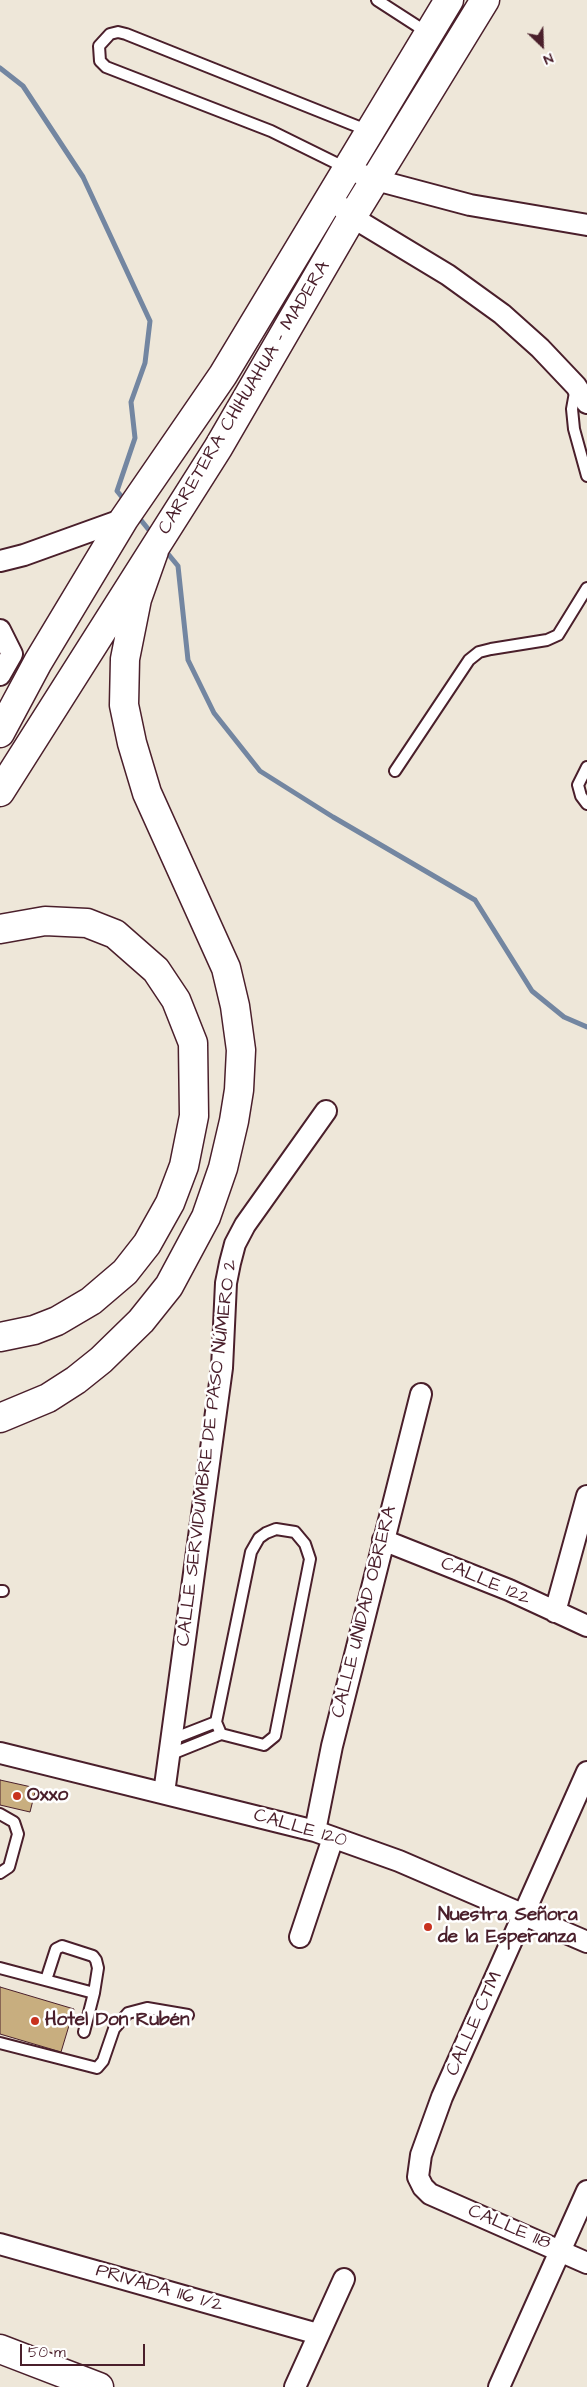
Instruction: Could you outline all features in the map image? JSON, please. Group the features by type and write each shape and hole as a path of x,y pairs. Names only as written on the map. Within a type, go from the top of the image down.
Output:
{"main road":[{"name":"CARRETERA CHIHUAHUA - MADERA","path":"0,733 38,662 129,513 223,375 449,0"},
{"name":"CARRETERA CHIHUAHUA - MADERA","path":"0,792 218,448 352,217 486,0"},
{"path":"12,1413 48,1398 76,1380 101,1360 141,1321 169,1286 206,1217 223,1168 239,1090 241,1050 239,1027 226,968 147,793 132,743 124,705 125,659 137,599 157,546"},
{"path":"0,929 17,924 87,923 115,934 156,970 176,1000 193,1042 194,1116 184,1166 170,1203 137,1258 125,1272 92,1301 49,1324 34,1330 0,1337"},
{"path":"0,2349 64,2381 99,2387"}],"street":[{"path":"348,169 376,180 470,205 587,225"},
{"path":"330,197 352,217 448,275 502,314 540,348 576,386 587,403"},
{"path":"0,560 24,555 129,513"},
{"path":"0,630 12,654 0,675"},
{"name":"CALLE SERVIDUMBRE DE PASO NÚMERO 2","path":"164,1792 222,1368 226,1283 230,1263 235,1244 245,1225 326,1111"},
{"name":"CALLE UNIDAD OBRERA","path":"315,1831 332,1746 421,1394"},
{"path":"555,1612 587,1496"},
{"name":"CALLE 122","path":"383,1540 509,1590 587,1626"},
{"name":"CALLE 120","path":"0,1753 164,1792 315,1831 399,1861 587,1942"},
{"name":"CALLE CTM","path":"430,2194 422,2187 418,2177 421,2155 442,2098 587,1772"},
{"path":"300,1937 333,1838"},
{"path":"499,2387 587,2192"},
{"name":"CALLE 118","path":"430,2194 587,2263"},
{"name":"PRIVADA 116 1/2","path":"0,2244 318,2334"},
{"path":"295,2387 344,2279"}],"lane":[{"path":"377,0 429,33"},
{"path":"348,169 271,131 106,67 100,61 99,46 110,34 118,32 126,34 370,131"},
{"path":"576,386 572,410 574,429 587,476"},
{"path":"395,771 469,660 479,652 547,640 558,635 587,588"},
{"path":"587,767 578,785 581,796 587,804"},
{"path":"170,1748 221,1734 264,1745 275,1736 310,1559 306,1544 295,1532 276,1529 266,1533 259,1538 251,1552 216,1722 221,1734"},
{"path":"170,1748 216,1722"},
{"path":"0,1814 14,1822 18,1834 9,1867 0,1873"},
{"path":"46,1980 56,1949 65,1946 93,1956 96,1960 98,1968 94,1993 84,2032"},
{"path":"0,1968 94,1993"},
{"path":"0,2043 97,2068 103,2061 114,2029 128,2013 146,2008 188,2015"}],"building":[{"name":"Oxxo","path":"0,1780 36,1788 30,1812 0,1805"},
{"name":"Hotel Don Rubén","path":"0,1987 74,2009 61,2052 0,2034"}],"waterway":[{"path":"0,68 23,86 83,177 150,321 145,363 131,402 135,438 117,491 126,502"},
{"path":"136,514 153,535"},
{"path":"164,549 178,566 188,660 214,713 260,771 333,817 475,900 532,991 564,1017 587,1027"}],"place":[{"name":"Oxxo","path":"17,1796"},
{"name":"Nuestra Señora de la Esperanza","path":"428,1927"},
{"name":"Hotel Don Rubén","path":"35,2021"}]}
